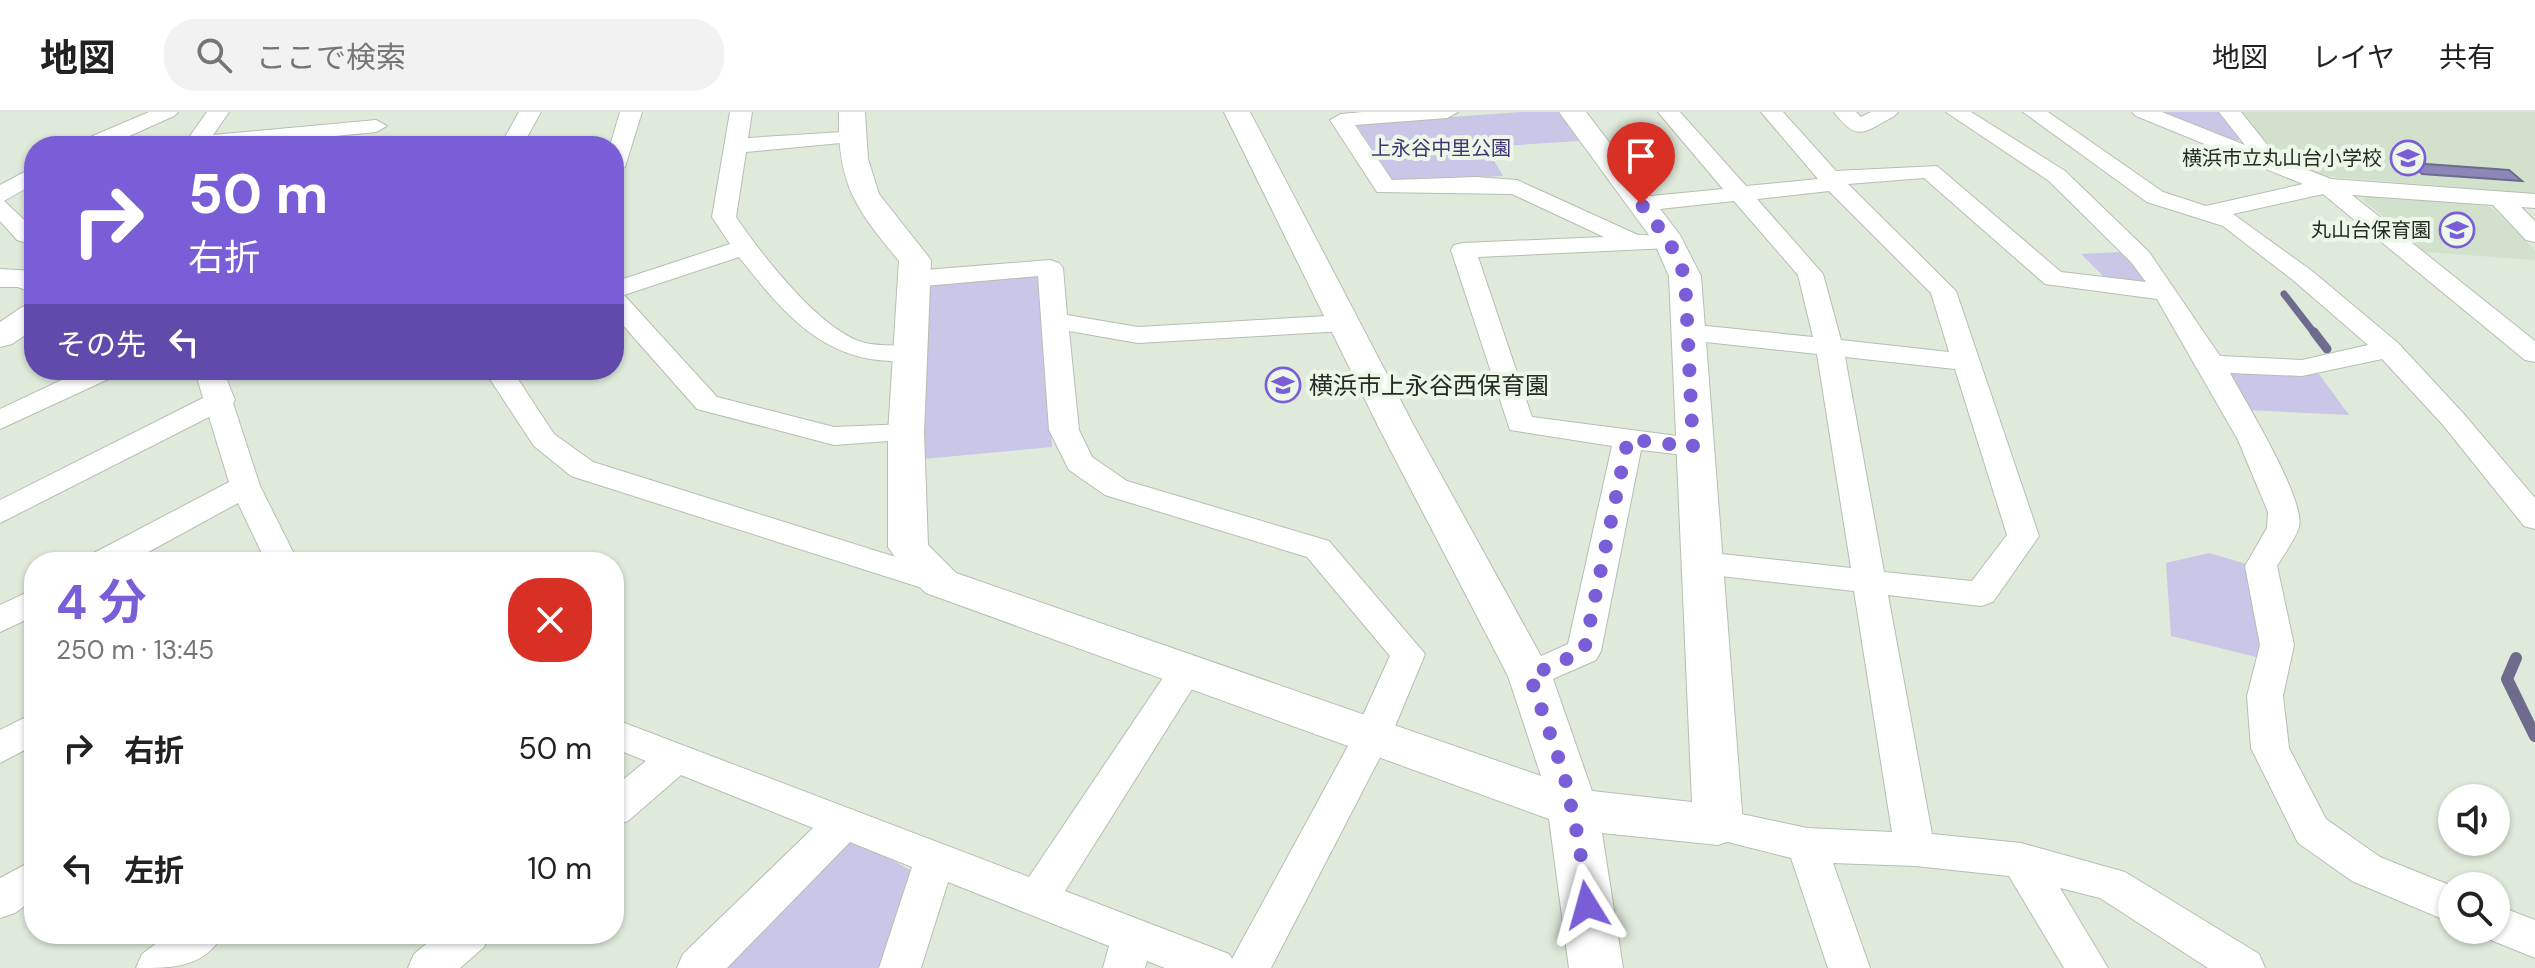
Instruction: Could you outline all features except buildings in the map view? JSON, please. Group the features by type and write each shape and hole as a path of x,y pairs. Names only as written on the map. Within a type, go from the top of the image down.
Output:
{"street":[{"path":"112,136 167,112"},
{"path":"201,136 218,112"},
{"path":"517,136 530,112"},
{"path":"624,136 631,112"},
{"path":"741,112 724,217 743,248 818,328 856,349 912,354"},
{"path":"1237,112 1530,676 1564,774 1579,842 1596,968"},
{"path":"1447,112 1341,120 1385,187 1476,184 1517,187 1652,242 1685,276 1718,825"},
{"path":"1572,112 1641,204 1652,242"},
{"path":"1669,112 1810,274 1829,346 1915,849"},
{"path":"1703,563 1981,594 2023,536 1943,291 1832,181 1772,112"},
{"path":"1845,112 1858,127 1887,112"},
{"path":"1957,112 2057,176 2140,257 2211,364 2253,440 2284,512 2283,528 2261,566 2277,645 2265,696 2270,748 2312,831 2366,869 2438,899"},
{"path":"2034,112 2155,197 2231,221 2303,276 2388,349 2453,419 2535,519"},
{"path":"2143,112 2327,186 2535,354"},
{"path":"2230,112 2270,163"},
{"path":"734,146 852,124 855,172 868,205 915,260 906,433 908,547 923,567 941,583"},
{"path":"285,136 375,128"},
{"path":"1641,204 1929,171 2054,279 2166,292"},
{"path":"24,186 8,205 24,232"},
{"path":"2209,212 2327,186 2535,201"},
{"path":"2500,199 2535,235"},
{"path":"1652,242 1463,250 1520,424 1693,447"},
{"path":"624,287 743,248"},
{"path":"913,279 1050,268 1064,430 1080,463 1116,488 1318,549 1408,654 1372,736 1249,968"},
{"path":"0,278 24,278"},
{"path":"624,310 707,403 834,436 906,433"},
{"path":"0,337 24,321"},
{"path":"1054,321 1138,335 1345,323"},
{"path":"1687,332 1966,362"},
{"path":"2211,364 2302,368 2388,349"},
{"path":"0,420 84,380"},
{"path":"213,380 245,486 277,552"},
{"path":"505,380 544,440 582,469 941,583 1570,806 1605,814 1718,825 1807,845 1915,849 2021,860 2111,884 2244,968"},
{"path":"0,513 221,400"},
{"path":"1530,676 1584,651 1628,439"},
{"path":"123,552 245,486"},
{"path":"0,620 24,607"},
{"path":"1037,899 1187,669"},
{"path":"0,748 24,733"},
{"path":"624,737 1037,899 1129,952 1214,968"},
{"path":"624,801 676,757"},
{"path":"698,968 844,823"},
{"path":"1807,845 1849,968"},
{"path":"900,968 935,858"},
{"path":"2021,860 2087,968"},
{"path":"0,900 24,884"},
{"path":"2510,929 2535,939"},
{"path":"157,968 189,944"},
{"path":"429,968 457,944"}],"shaded area":[{"name":"横浜市立丸山台小学校","path":"2242,112 2535,112 2535,194 2323,176 2286,163 2274,153"},
{"path":"2412,163 2509,170 2522,181 2422,174"},
{"name":"丸山台保育園","path":"2369,195 2481,204 2494,209 2535,250 2535,260 2425,252 2363,200"}],"green space":[{"name":"上永谷中里公園","path":"1558,112 1579,141 1486,147 1503,176 1393,181 1356,124"},
{"path":"2151,112 2220,112 2242,139 2229,142"},
{"path":"2120,252 2153,287 2106,279 2081,254"},
{"path":"1039,275 1052,447 923,459 925,284"},
{"path":"2226,370 2319,374 2349,415 2247,410"},
{"path":"2209,553 2250,565 2265,646 2260,658 2171,636 2166,563"},
{"path":"851,838 914,872 882,968 723,968"}],"waterway":[{"path":"2284,294 2315,334"},
{"path":"2314,332 2327,349"},
{"path":"2516,658 2507,679 2535,736"}],"place":[{"name":"横浜市立丸山台小学校","path":"2408,158"},
{"name":"丸山台保育園","path":"2457,230"},
{"name":"横浜市上永谷西保育園","path":"1283,385"}],"route":[{"path":"1587,905 1579,842 1564,774 1530,676 1584,651 1628,439 1693,447 1685,276 1669,241 1641,204"}]}
